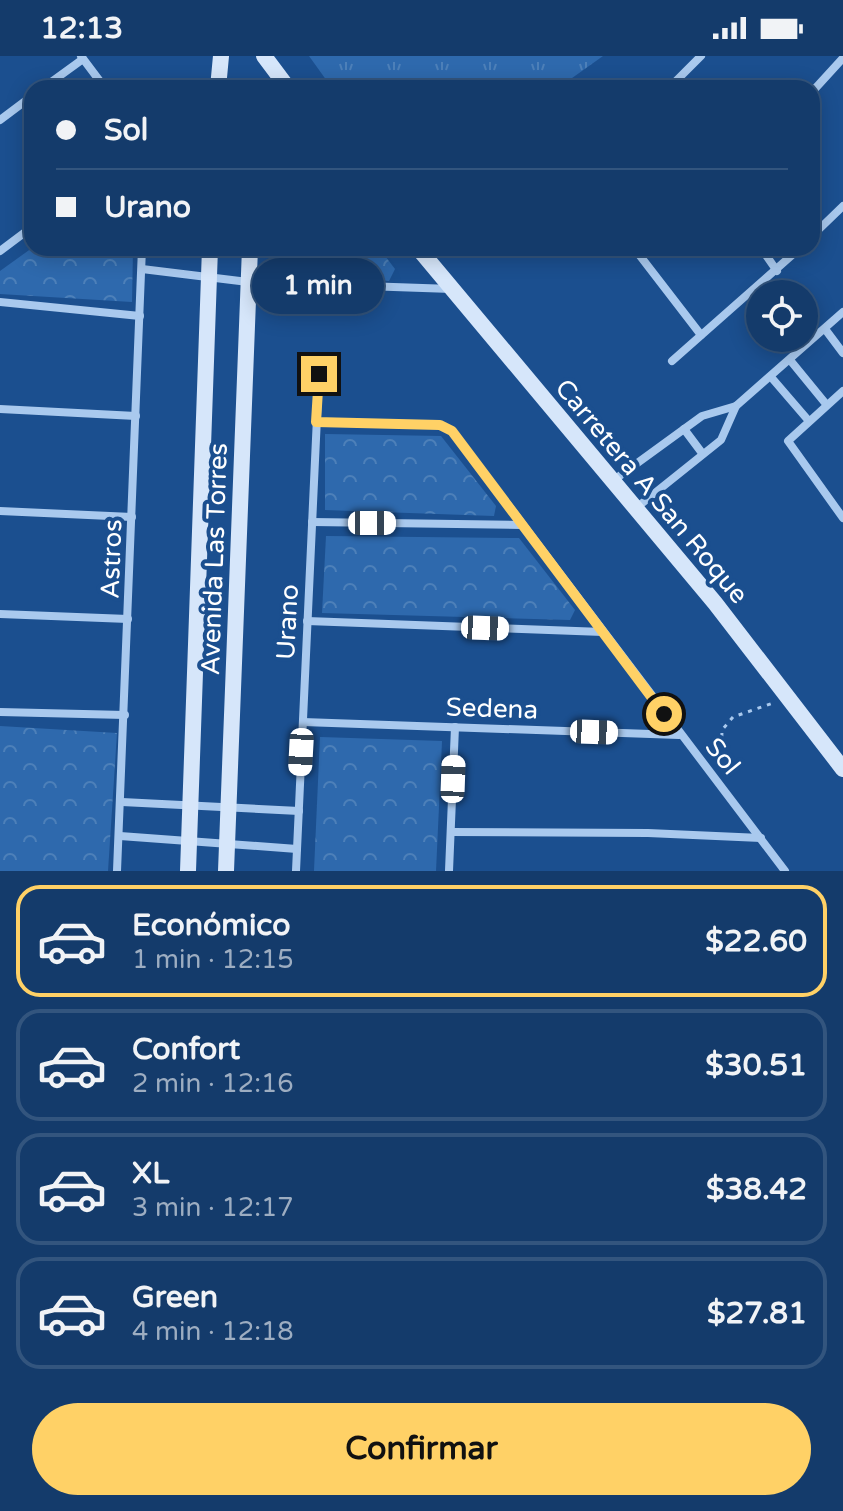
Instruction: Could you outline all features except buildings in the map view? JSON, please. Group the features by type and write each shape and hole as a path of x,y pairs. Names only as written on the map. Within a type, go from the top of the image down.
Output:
{"street":[{"path":"219,80 221,56"},
{"path":"264,56 282,80"},
{"path":"677,80 701,56"},
{"path":"53,80 82,57 99,80"},
{"path":"820,83 843,58"},
{"path":"0,120 24,102"},
{"path":"820,228 843,206"},
{"path":"0,251 24,233"},
{"name":"Astros","path":"117,871 142,256"},
{"name":"Avenida Las Torres","path":"188,871 210,256"},
{"name":"Avenida Las Torres","path":"226,871 250,256"},
{"name":"Carretera A San Roque","path":"425,256 614,480 843,769"},
{"path":"640,256 701,335"},
{"path":"767,256 777,271"},
{"path":"672,361 792,256"},
{"path":"142,269 248,282 453,289"},
{"path":"0,302 140,316"},
{"path":"614,480 702,416 736,406 843,312"},
{"path":"825,329 843,353"},
{"path":"790,360 826,404"},
{"name":"Urano","path":"296,871 319,374"},
{"path":"771,377 808,420"},
{"path":"843,391 791,436 790,449 843,518"},
{"path":"636,508 721,440 736,406"},
{"path":"0,409 136,416"},
{"name":"Sol","path":"316,422 446,427 785,871"},
{"path":"684,429 702,453"},
{"path":"0,511 132,517"},
{"path":"312,522 522,525"},
{"path":"0,614 128,619"},
{"path":"307,621 603,632"},
{"path":"0,712 125,715"},
{"name":"Sedena","path":"303,722 679,735"},
{"path":"449,871 455,727"},
{"path":"122,802 299,811"},
{"path":"451,832 648,833 761,838"},
{"path":"120,836 297,849"}],"path":[{"path":"723,772 719,755 722,730 733,717 787,697"}],"green space":[{"path":"309,56 603,56 569,80 326,80"},
{"path":"24,254 133,256 132,302 0,294 0,271"},
{"path":"269,256 385,256 395,269 389,281 268,272"},
{"path":"325,434 441,436 496,506 494,516 325,510"},
{"path":"326,536 519,538 575,610 570,620 322,613"},
{"path":"0,726 117,733 108,871 0,871"},
{"path":"320,737 442,741 436,871 314,871"}],"route":[{"path":"319,374 316,422 440,425 452,431 664,714"}]}
